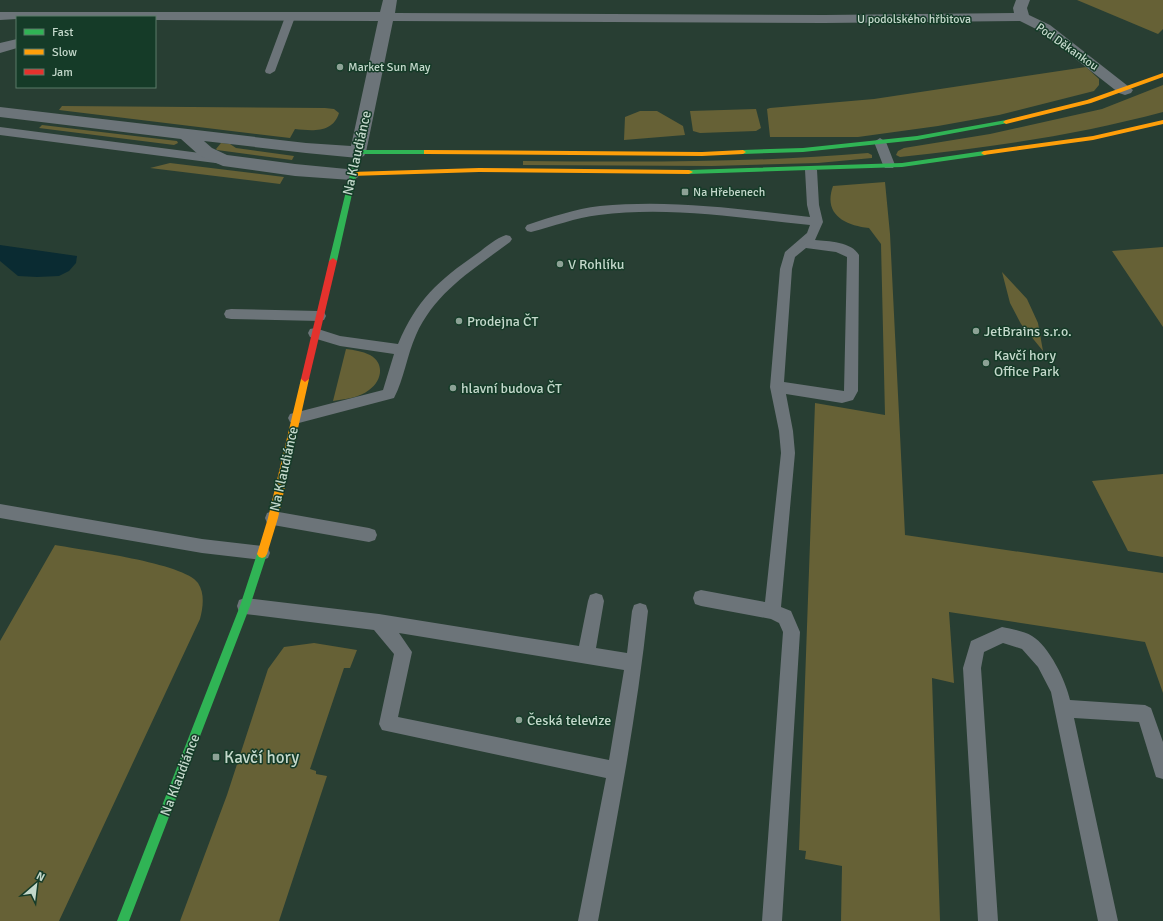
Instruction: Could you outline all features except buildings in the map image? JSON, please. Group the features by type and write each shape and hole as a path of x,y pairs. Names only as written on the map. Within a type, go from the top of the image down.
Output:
{"street":[{"name":"Na Klaudiánce","path":"123,921 245,606 273,518 314,334 358,152 390,0"},
{"name":"Pod Děkankou","path":"1023,0 1020,8 1023,17 1045,28 1125,90"},
{"name":"U podolského hřbitova","path":"156,16 290,17 824,13 1023,17"},
{"name":"U podolského hřbitova","path":"0,16 60,16"},
{"path":"0,48 16,43"},
{"path":"0,112 306,148 358,152 724,154 803,150 880,142 963,130 1014,120 1089,102 1163,75"},
{"path":"186,134 206,152 222,160 295,170 352,174 479,170 710,172 811,170 934,161 1113,134 1163,122"}],"lane":[{"path":"270,71 290,17"},
{"path":"0,131 222,160"},
{"path":"880,142 890,165"},
{"path":"772,611 788,454 786,432 777,387 788,259 792,252 812,235 817,222 813,198 811,170"},
{"path":"531,228 546,222 599,212 658,208 694,209 817,222"},
{"path":"295,418 389,394 402,350 432,297 445,284 506,239"},
{"path":"777,387 842,397 848,396 851,391 853,255 848,251 841,249 804,243"},
{"path":"231,314 319,316"},
{"path":"314,334 340,341 402,350"},
{"path":"0,512 202,546 262,553"},
{"path":"273,518 369,535"},
{"path":"701,598 772,611 785,617 792,632 772,921"},
{"path":"586,655 596,601"},
{"path":"245,606 379,622 634,663"},
{"path":"588,921 617,771 634,663 640,611"},
{"path":"379,622 404,652 388,724 617,771"},
{"path":"988,921 972,668 977,647 1002,635 1027,642 1044,661 1059,690 1108,921"},
{"path":"1063,708 1144,714 1163,770"}],"shaded area":[{"path":"1077,0 1163,0 1163,29 1158,34"},
{"path":"1086,67 1099,79 1099,85 1094,91 999,115 938,126 858,137 770,137 767,109 770,108 874,99"},
{"path":"1163,85 1163,112 1032,140 900,157 896,155 898,151 904,148 990,134 1102,109"},
{"path":"62,106 325,108 334,109 339,113 336,120 327,127 315,130 295,129 290,138 59,110"},
{"path":"756,109 761,128 756,131 700,133 693,131 690,111"},
{"path":"640,111 657,111 683,126 685,135 624,140 625,117"},
{"path":"42,125 177,141 178,143 174,145 39,128"},
{"path":"221,143 230,144 236,148 294,156 292,160 217,150 216,149"},
{"path":"868,153 872,155 872,158 818,163 712,166 523,165 523,161 652,162 739,160 782,159"},
{"path":"170,163 284,177 280,184 150,168"},
{"path":"885,182 890,234 905,535 1163,573 1163,693 1145,642 949,612 954,683 932,678 940,921 841,921 842,866 805,859 806,851 799,850 815,403 885,415 881,244 869,228 851,224 838,216 833,211 831,196 833,186"},
{"path":"1163,247 1163,327 1112,251"},
{"path":"1002,272 1027,299 1038,323 1043,351 1021,324 1010,303"},
{"path":"346,349 355,350 375,358 380,367 379,377 377,382 365,393 352,398 333,401"},
{"path":"1163,474 1163,557 1128,551 1092,481"},
{"path":"55,545 132,558 174,569 189,576 198,583 202,592 202,610 200,619 59,921 0,921 0,641"},
{"path":"314,643 357,650 350,668 344,668 310,769 316,771 316,774 327,776 279,921 180,921 227,795 268,669 284,647"}],"water":[{"path":"0,245 77,256 76,263 69,271 59,276 18,276 0,261"}],"traffic: fast":[{"path":"743,152 803,150 917,138 1006,122"},
{"path":"333,261 358,152 426,152"},
{"path":"689,172 902,165 984,153"},
{"path":"123,921 245,606 262,554"}],"traffic: slow":[{"path":"1006,122 1089,102 1163,75"},
{"path":"984,153 1093,138 1163,122"},
{"path":"426,152 702,154 743,152"},
{"path":"351,174 479,170 689,172"},
{"path":"262,554 273,518 305,379"}],"traffic: jam":[{"path":"305,379 333,261"}],"place":[{"name":"Market Sun May","path":"340,67"},
{"name":"Na Hřebenech","path":"685,192"},
{"name":"V Rohlíku","path":"560,264"},
{"name":"Prodejna ČT","path":"459,321"},
{"name":"JetBrains s.r.o.","path":"976,331"},
{"name":"Kavčí hory Office Park","path":"986,363"},
{"name":"hlavní budova ČT","path":"453,388"},
{"name":"Česká televize","path":"519,720"},
{"name":"Kavčí hory","path":"216,757"}]}
